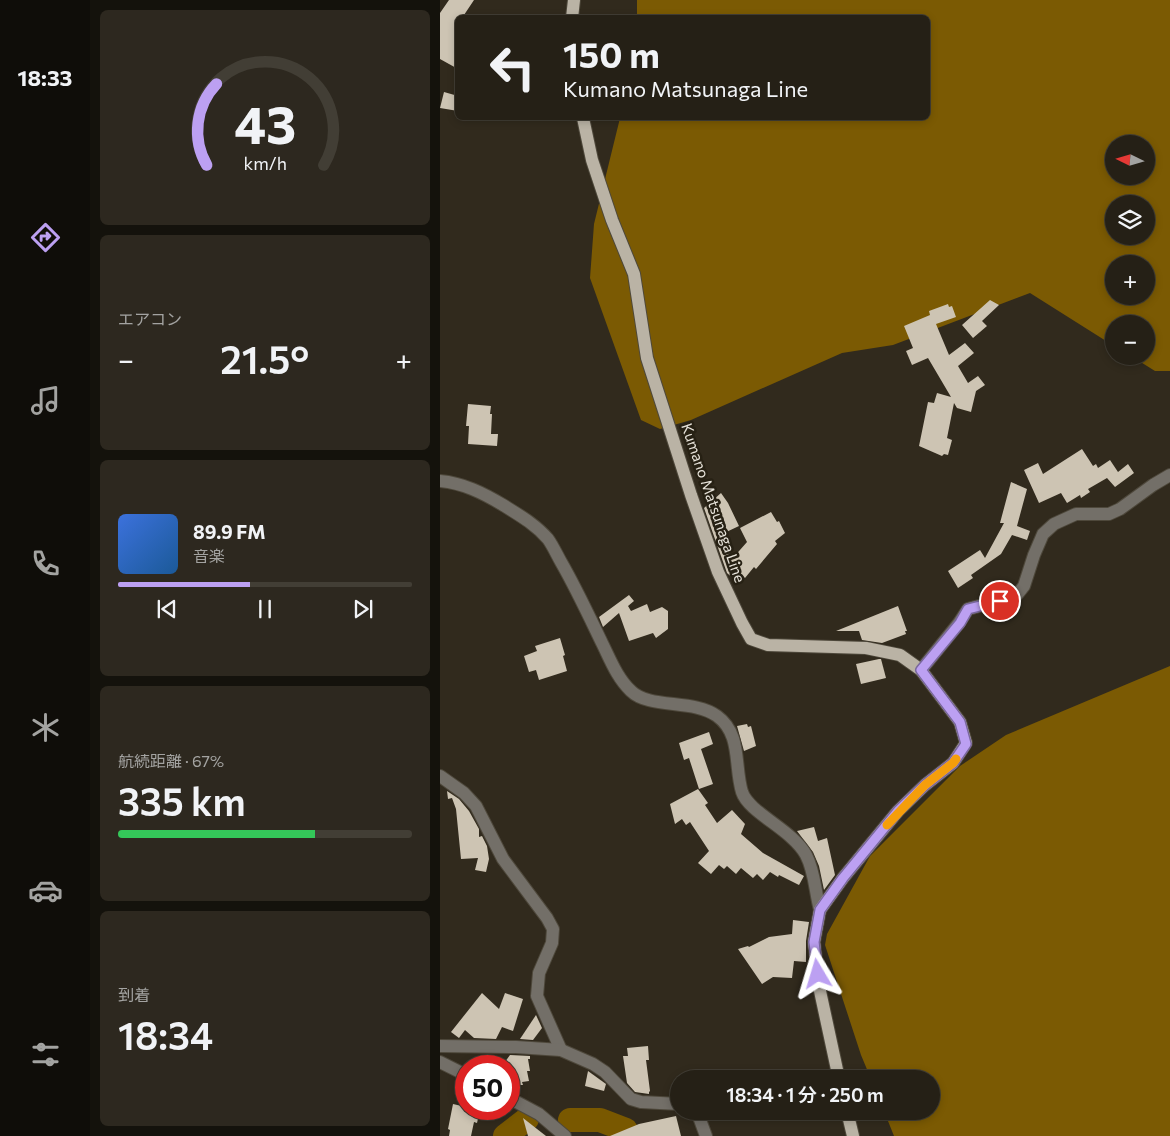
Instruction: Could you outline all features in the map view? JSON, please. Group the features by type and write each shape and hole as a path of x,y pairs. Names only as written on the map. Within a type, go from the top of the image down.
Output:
{"main road":[{"path":"572,15 574,0"},
{"name":"Kumano Matsunaga Line","path":"583,120 592,160 612,220 634,274 647,358 718,572 751,639 768,645 866,648 900,655 921,670 960,722 966,744 953,763 925,785 898,811 843,878 820,910 814,942 820,991 837,1070"},
{"path":"849,1120 853,1136"}],"street":[{"path":"921,670 960,623 968,609 1016,596 1024,586 1043,534 1054,524 1076,514 1108,514 1120,509 1152,485 1170,475"},
{"path":"440,481 450,482 482,492 530,522 548,540 573,582 617,674 632,693 649,700 694,707 715,714 726,724 734,741 742,794 751,806 788,834 806,855 813,875 820,910"},
{"path":"440,776 464,793 476,806 503,859 554,929 552,943 538,973 536,996 561,1050"},
{"path":"440,1046 516,1047 561,1050 593,1064 605,1072 631,1099 641,1102 670,1104"},
{"path":"440,1062 455,1070"},
{"path":"520,1104 539,1114 566,1136"},
{"path":"700,1120 706,1136"}],"shaded area":[{"path":"637,0 1170,0 1170,371 1155,371 1145,365 1155,365 1155,315 1105,315 1105,340 1030,293 893,345 842,353 691,420 660,429 641,420 590,278 594,224 620,120 930,120 930,15 637,15"},
{"path":"1170,666 1170,1136 894,1136 888,1120 940,1120 940,1070 867,1070 825,945 827,934 870,856 960,766 1006,735"}],"building":[{"path":"449,0 474,0 464,15 455,15 455,67 440,59 440,13"},
{"path":"444,92 455,95 455,110 440,108"},
{"path":"990,300 999,305 982,321 987,326 973,338 962,325"},
{"path":"948,304 949,307 952,306 956,317 936,324 949,355 965,343 974,353 958,366 968,383 978,376 985,385 976,391 971,412 957,408 954,403 947,438 952,440 948,455 944,454 942,456 919,446 928,402 934,403 937,393 951,397 928,358 912,365 906,351 913,348 904,326 930,315 929,311"},
{"path":"468,404 491,406 491,434 498,434 497,446 468,444 469,426 466,426"},
{"path":"1082,449 1093,466 1096,464 1098,468 1110,460 1118,472 1128,464 1134,473 1115,487 1107,478 1088,489 1090,492 1081,498 1080,495 1067,503 1061,493 1039,503 1024,470 1038,463 1043,474"},
{"path":"1011,482 1027,489 1017,526 1030,531 1027,540 1012,535 1001,554 971,575 973,578 958,588 948,571 980,550 985,558 1004,523 1000,523"},
{"path":"721,493 739,526 720,535 732,559 747,542 740,528 771,512 777,522 779,521 785,533 775,541 777,544 756,569 754,567 745,578 741,574 735,580 727,573 704,508"},
{"path":"629,595 634,601 628,606 631,611 647,604 650,612 662,607 668,611 668,629 656,638 653,633 629,641 619,613 603,627 599,617"},
{"path":"898,606 907,631 905,631 906,634 882,643 862,640 859,631 836,631"},
{"path":"560,638 567,671 539,680 536,670 529,672 524,656 537,651 535,646"},
{"path":"881,659 886,678 861,684 856,664"},
{"path":"747,724 748,727 751,726 756,746 744,751 737,726"},
{"path":"709,732 713,744 701,749 713,784 699,789 689,758 684,760 679,743"},
{"path":"698,789 708,803 705,805 717,823 732,810 745,824 741,834 763,853 804,876 799,885 770,872 763,880 757,874 753,878 741,868 736,874 727,866 724,869 719,865 711,874 698,863 709,851 690,822 686,825 682,819 675,824 670,804"},
{"path":"447,791 459,799 469,811 479,829 479,837 482,836 487,846 489,859 486,872 475,870 478,858 461,859 456,809 452,798 448,799"},
{"path":"814,827 818,841 827,838 835,875 824,890 819,866 813,852 797,831"},
{"path":"793,920 809,922 806,941 806,962 794,961 792,978 773,977 762,984 738,949 749,947 769,937 792,934"},
{"path":"482,993 499,1009 505,993 523,999 513,1031 502,1027 496,1039 474,1038 465,1030 459,1038 451,1032"},
{"path":"536,1015 542,1028 533,1040 520,1039"},
{"path":"648,1046 649,1060 646,1060 649,1094 635,1092 627,1083 623,1056 628,1056 627,1048"},
{"path":"520,1056 530,1056 530,1059 528,1059 530,1071 527,1071 529,1081 522,1082 523,1085 520,1085"},
{"path":"588,1071 606,1084 604,1091 585,1086"},
{"path":"453,1104 455,1104 455,1120 478,1120 477,1123 474,1122 471,1136 449,1136 450,1130 448,1129"},
{"path":"670,1117 670,1120 677,1120 681,1136 610,1136 639,1124"},
{"path":"523,1118 546,1136 528,1136"}],"waterway":[{"path":"505,1136 527,1119"},
{"path":"570,1120 600,1120 626,1130 629,1136"}],"slow traffic":[{"path":"887,825 898,811 925,785 956,759"}],"route":[{"path":"818,974 814,942 820,910 843,878 898,811 925,785 953,763 966,744 960,722 921,670 960,623 968,609 1000,601"}]}
